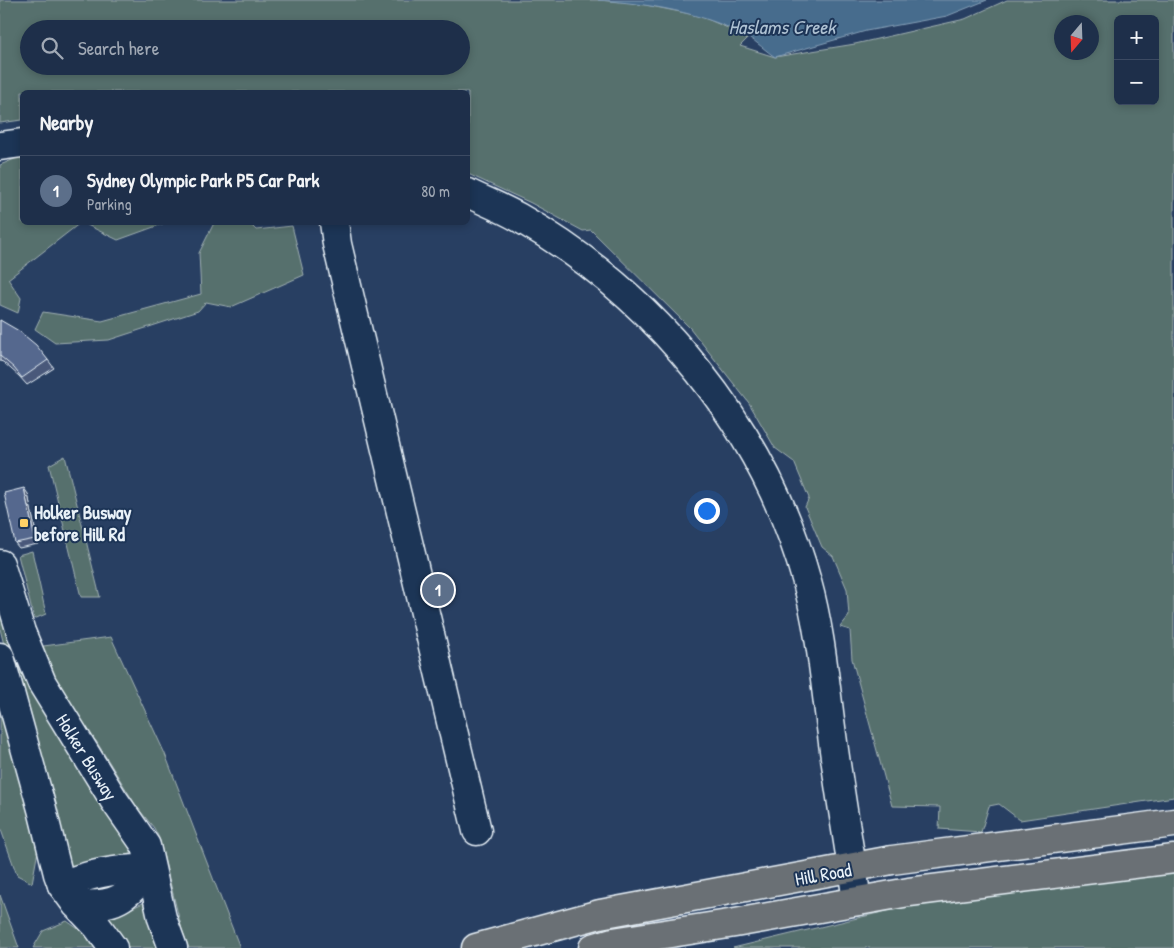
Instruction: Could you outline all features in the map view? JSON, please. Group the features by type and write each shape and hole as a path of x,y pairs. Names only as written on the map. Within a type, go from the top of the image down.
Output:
{"main road":[{"name":"Hill Road","path":"476,948 600,914 892,860 1174,823"},
{"name":"Hill Road","path":"593,948 613,942 929,890 1174,858"}],"street":[{"path":"0,146 20,143"},
{"path":"470,194 517,216 571,250 616,286 655,322 694,365 735,421 762,467 788,523 807,582 816,622 846,837 858,901"},
{"path":"334,225 337,244 477,831"},
{"name":"Holker Busway","path":"0,564 21,632 42,683 114,800 143,840 162,918 173,948"},
{"path":"0,657 58,874 69,895 97,926 113,948"},
{"path":"69,895 94,905 113,903 124,897 150,869"}],"green space":[{"path":"0,0 598,0 636,3 700,16 749,37 740,46 775,57 855,44 965,19 1007,0 1174,0 1174,797 1020,820 999,804 989,806 981,832 939,829 940,807 892,806 852,659 850,630 840,627 849,616 847,589 833,556 822,547 805,507 809,498 794,462 775,448 749,403 690,328 591,230 583,231 531,203 470,175 470,90 20,90 20,120 0,123"},
{"path":"20,157 20,225 77,225 8,279 21,298 18,313 0,305 0,165"},
{"path":"87,225 159,225 118,240"},
{"path":"213,225 251,225 256,230 292,226 304,275 231,307 206,302 198,311 109,340 55,343 35,329 43,312 102,321 201,294 199,253"},
{"path":"65,456 100,597 81,597 49,465"},
{"path":"32,551 46,614 34,619 18,555"},
{"path":"0,592 124,836 131,852 131,860 70,872 13,680 0,629"},
{"path":"111,637 165,754 240,948 189,948 182,930 159,838 154,828 137,807 96,741 75,719 36,647"},
{"path":"0,687 40,840 32,883 17,875 0,827"},
{"path":"1174,873 1174,948 733,948 899,908"},
{"path":"0,895 19,948 0,948"},
{"path":"143,903 158,948 123,948 104,916 124,912"},
{"path":"67,921 91,938 97,948 33,948 43,931"}],"water":[{"name":"Haslams Creek","path":"598,0 987,0 947,16 866,31 775,57 747,36 693,15 636,4"}],"building":[{"path":"0,320 19,331 36,345 48,360 22,378 0,356"},
{"path":"24,488 35,539 15,543 4,493"}],"place":[{"name":"Holker Busway before Hill Rd","path":"24,523"},
{"name":"Sydney Olympic Park P5 Car Park","path":"438,590"}]}
